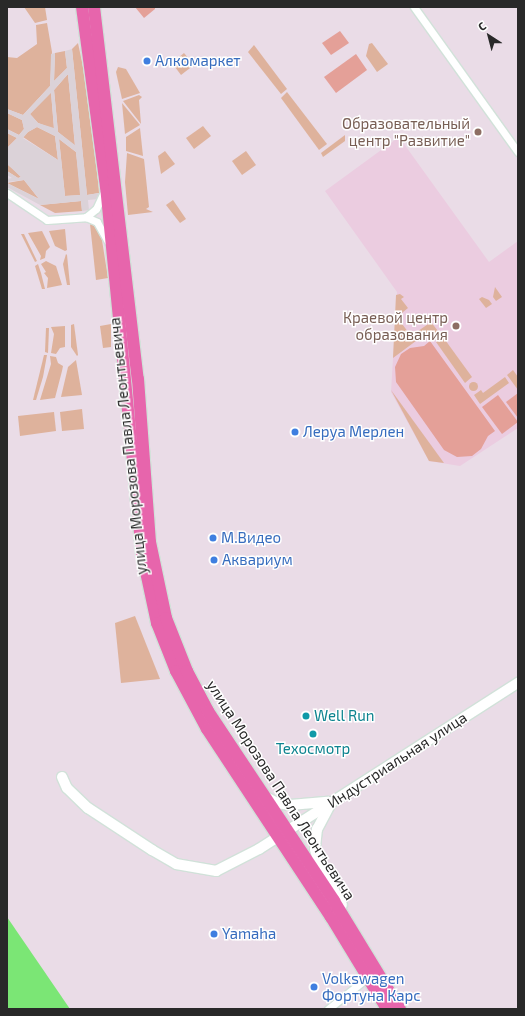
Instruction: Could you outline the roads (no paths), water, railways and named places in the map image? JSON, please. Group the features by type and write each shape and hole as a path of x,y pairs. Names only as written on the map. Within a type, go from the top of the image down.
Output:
{"main road":[{"name":"улица Морозова Павла Леонтьевича","path":"82,7 106,186 142,553 157,623 195,709 281,834 353,931 400,1009"},
{"name":"улица Морозова Павла Леонтьевича","path":"94,7 138,379 150,542 166,618 187,671 208,711 270,808 281,834 387,1009"},
{"name":"Индустриальная улица","path":"62,777 67,788 88,808 152,850 188,867 216,871 281,834 518,683"},
{"path":"248,774 263,796 277,803 302,806 332,802"},
{"path":"332,802 317,829 315,849 353,931"}],"street":[{"path":"414,7 518,152"},
{"path":"86,217 96,209 106,186"},
{"path":"7,193 47,220 86,217 97,222 112,250"},
{"path":"328,1009 368,977"}],"place":[{"name":"Алкомаркет","path":"147,61"},
{"name":"Образовательный центр \"Развитие\"","path":"478,132"},
{"name":"Краевой центр образования","path":"456,326"},
{"name":"Леруа Мерлен","path":"295,432"},
{"name":"М.Видео","path":"213,538"},
{"name":"Аквариум","path":"214,560"},
{"name":"Well Run","path":"306,716"},
{"name":"Техосмотр","path":"313,734"},
{"name":"Yamaha","path":"214,934"},
{"name":"Volkswagen Фортуна Карс","path":"314,987"}]}
